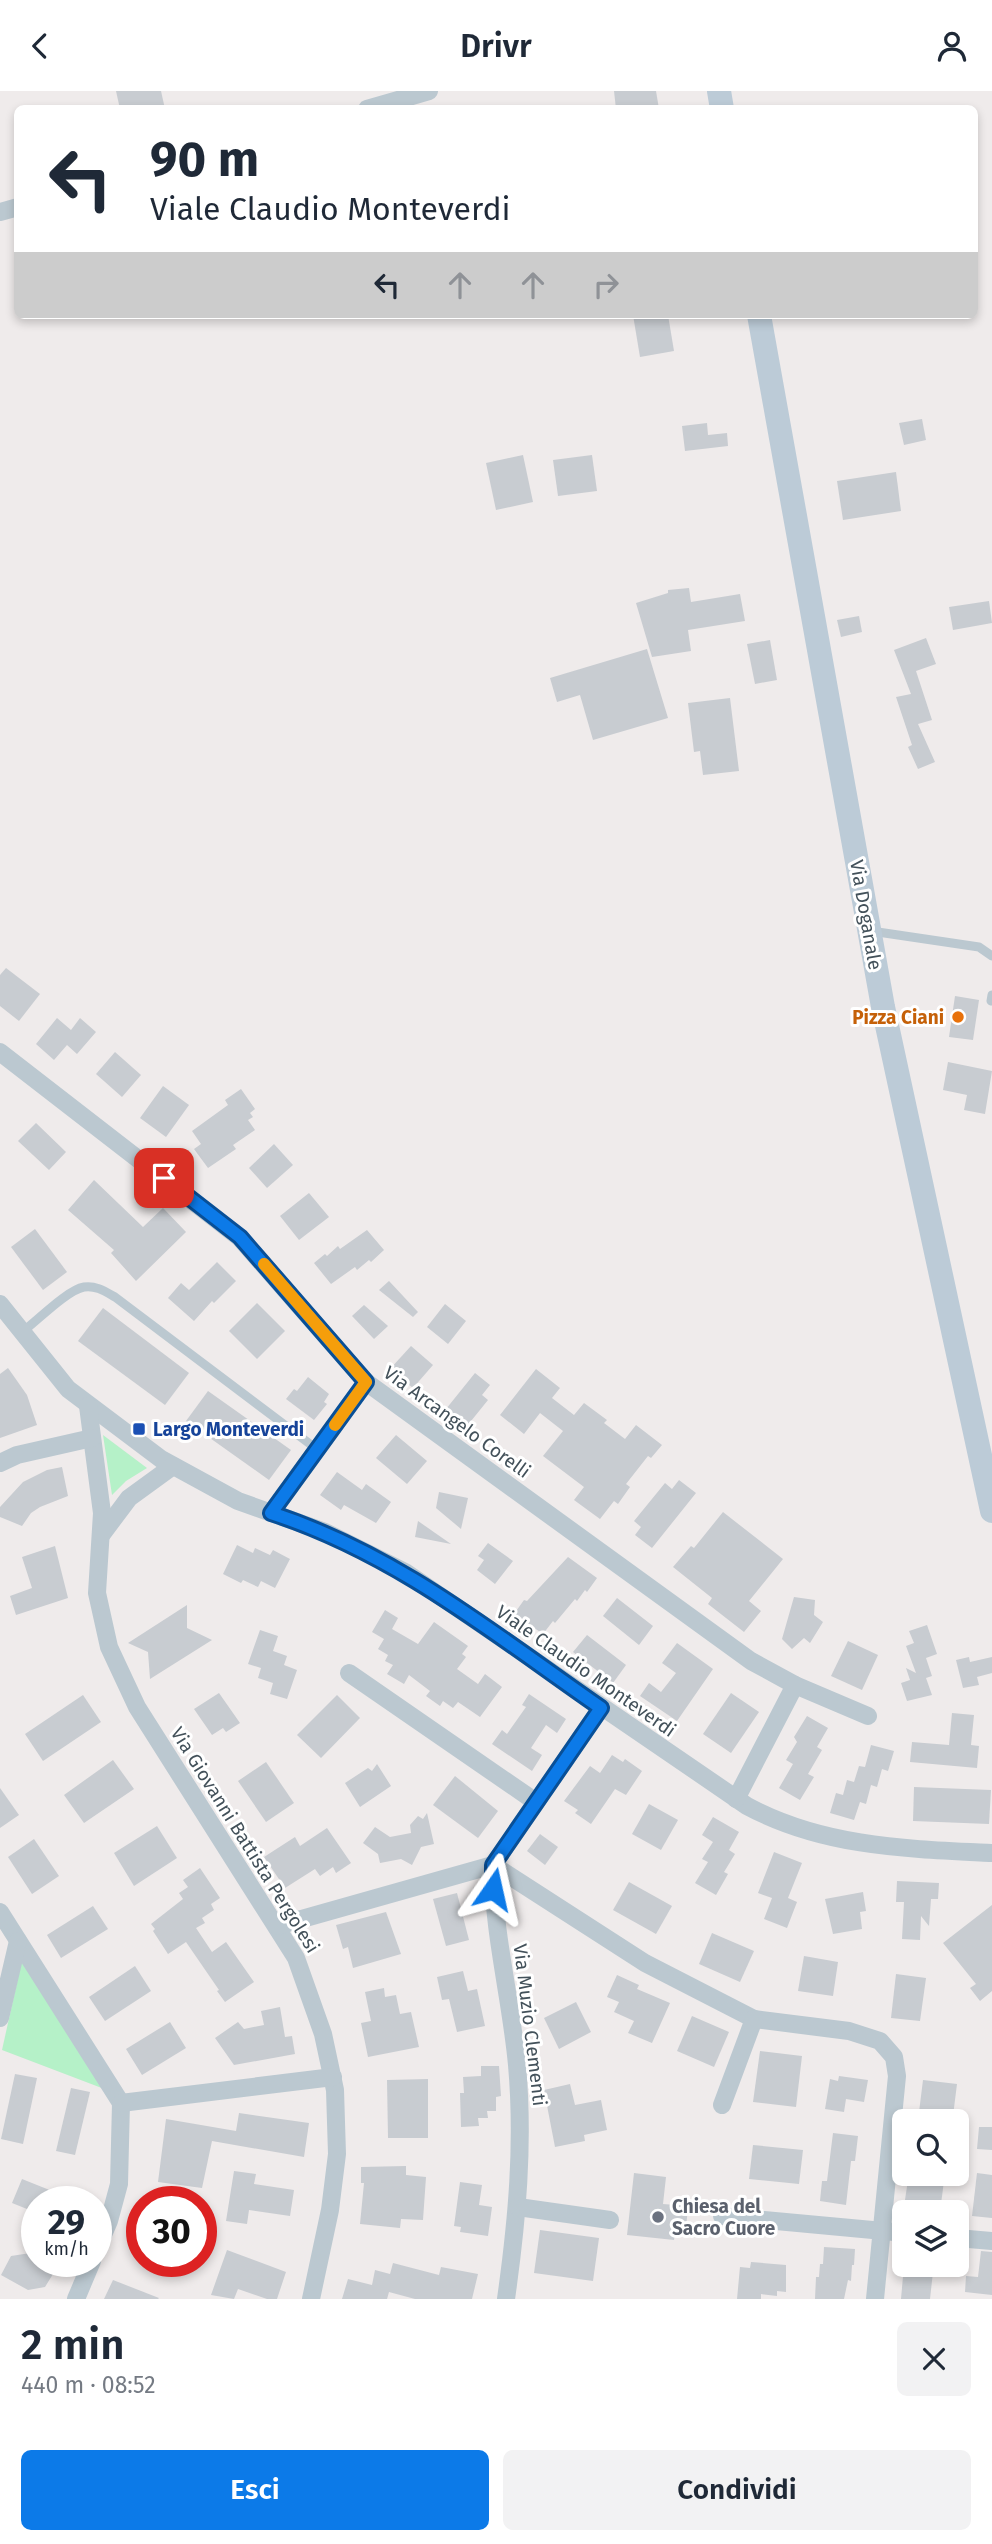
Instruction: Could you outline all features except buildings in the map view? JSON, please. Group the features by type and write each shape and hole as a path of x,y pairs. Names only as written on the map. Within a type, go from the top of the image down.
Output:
{"main road":[{"name":"Via Doganale","path":"760,319 883,1007 992,1511"}],"street":[{"path":"381,105 429,91"},
{"name":"Via Arcangelo Corelli","path":"0,1052 240,1237 366,1382 736,1651 795,1685 868,1717"},
{"name":"Viale Claudio Monteverdi","path":"0,1304 60,1379 88,1406 173,1466 232,1498 341,1539 393,1566 736,1799 783,1823 828,1838 902,1848 992,1853"},
{"path":"271,1513 366,1382"},
{"name":"Via Giovanni Battista Pergolesi","path":"88,1406 101,1501 102,1534 97,1570 99,1604 105,1635 123,1682 137,1707 296,1958 310,1990 333,2077 337,2117 335,2171 311,2299"},
{"path":"0,1463 17,1455 92,1438"},
{"path":"102,1534 129,1498 173,1466"},
{"path":"349,1673 536,1802"},
{"path":"736,1799 795,1685"},
{"path":"276,1926 493,1865 601,1708"},
{"path":"493,1865 645,1963 754,2019 856,2033 880,2041 891,2052 896,2063 897,2076 875,2299"},
{"name":"Via Muzio Clementi","path":"493,1865 494,1910 517,2064 520,2134 518,2207 506,2299"},
{"path":"0,1912 121,2103 119,2184 112,2208"},
{"path":"0,2018 18,1941"},
{"path":"722,2105 754,2019"},
{"path":"121,2103 333,2077"},
{"path":"518,2207 610,2220"},
{"path":"722,2216 892,2232"},
{"path":"969,2239 992,2241"},
{"path":"76,2299 85,2277"}],"lane":[{"path":"869,931 979,947 992,956"},
{"path":"991,1001 992,995"},
{"path":"22,1332 78,1289 100,1289 115,1297 318,1450"}],"green space":[{"path":"103,1435 147,1468 126,1481 112,1495"},
{"path":"22,1960 107,2090 2,2050"}],"slow traffic":[{"path":"264,1264 366,1382 335,1425"}],"place":[{"name":"Pizza Ciani","path":"958,1017"},
{"name":"Largo Monteverdi","path":"139,1429"},
{"name":"Chiesa del Sacro Cuore","path":"658,2217"}],"route":[{"path":"164,1178 240,1237 366,1382 271,1513 341,1539 393,1566 429,1588 601,1708 493,1865 493,1889"}]}
